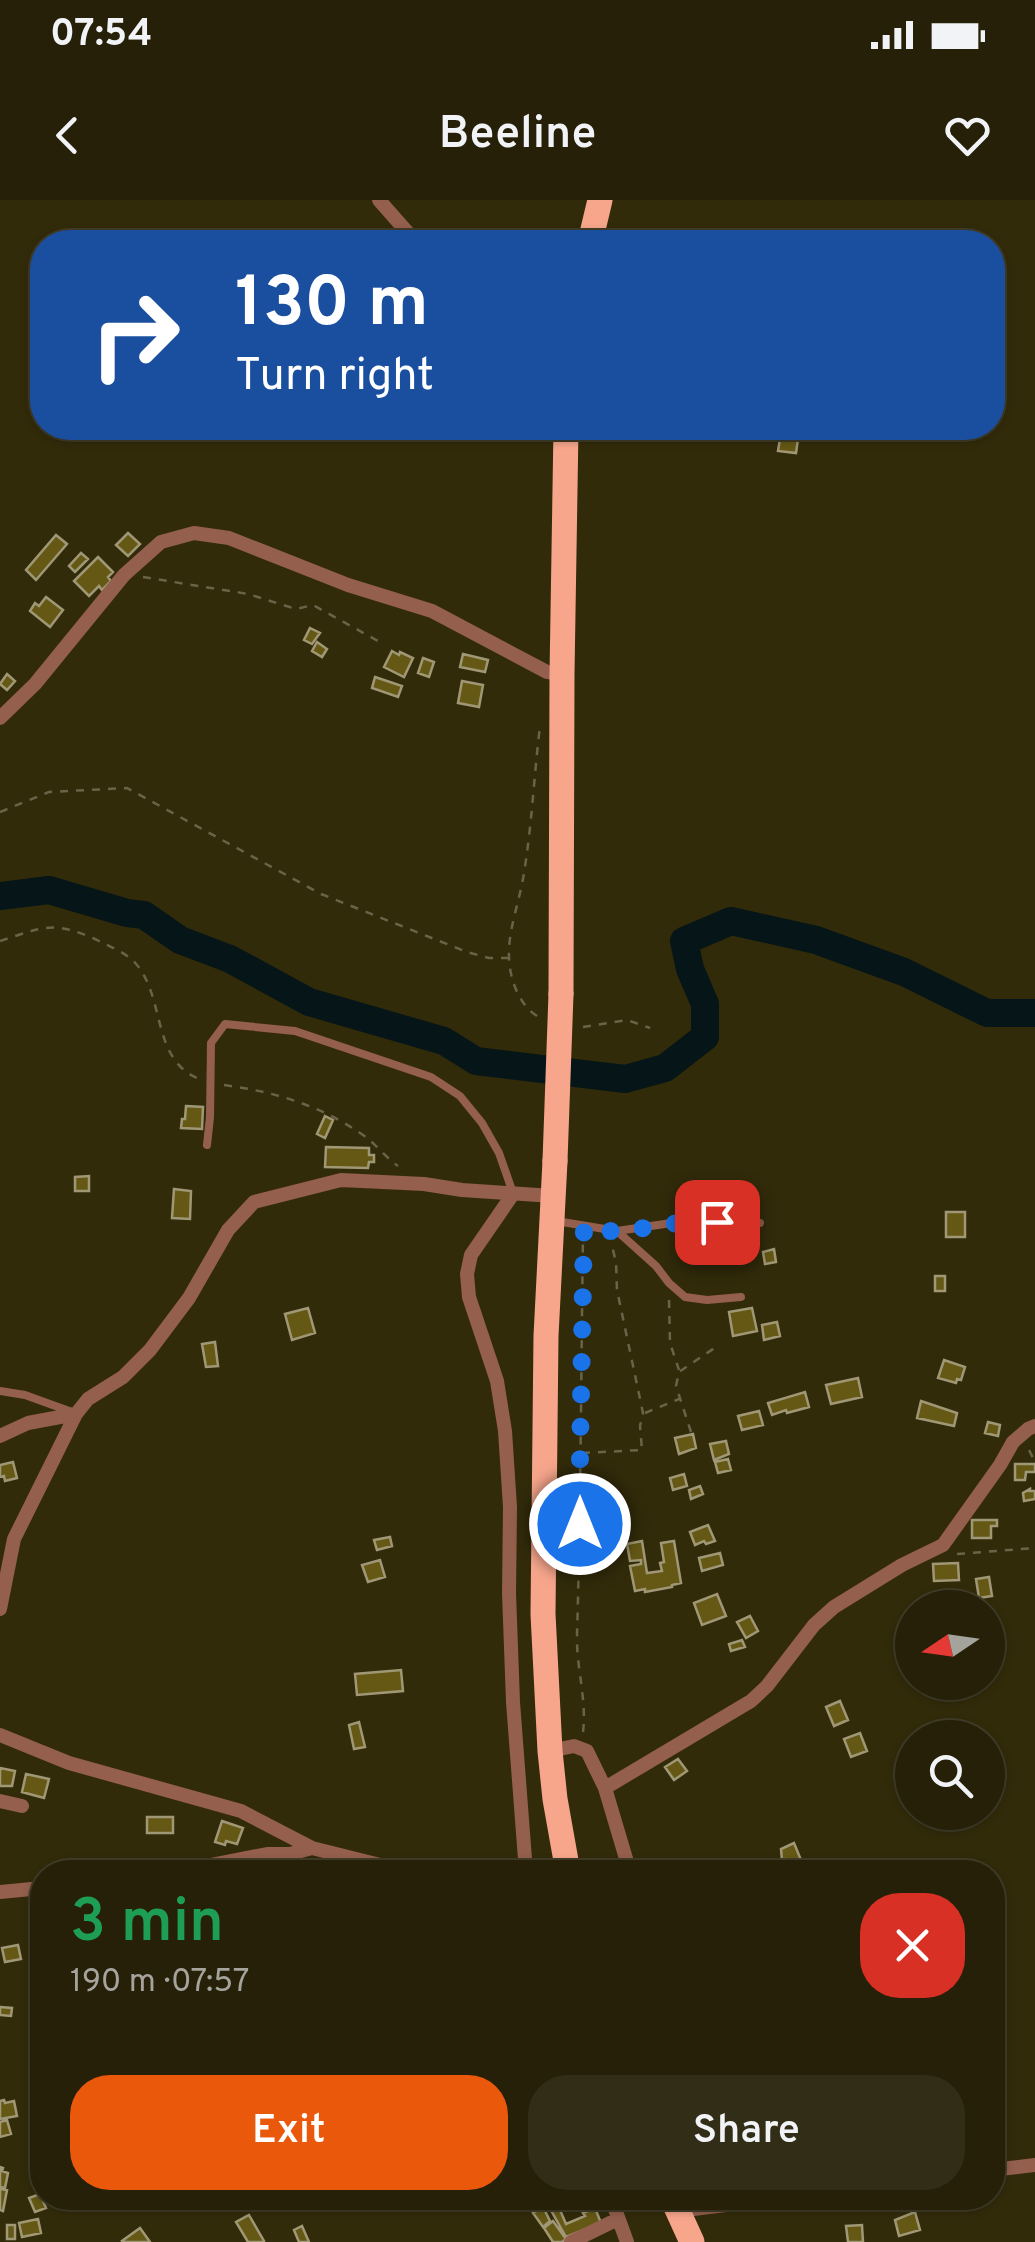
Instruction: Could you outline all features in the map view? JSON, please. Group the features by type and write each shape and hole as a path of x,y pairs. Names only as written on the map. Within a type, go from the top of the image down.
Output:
{"highway":[{"path":"593,230 600,200"},
{"path":"566,440 561,994 545,1355 542,1614 562,1748 555,1799 566,1860"},
{"path":"677,2210 692,2242"}],"street":[{"path":"379,200 405,230"},
{"path":"0,718 35,684 124,575 162,542 194,533 229,538 348,585 432,611 546,672 562,674"},
{"path":"0,1609 14,1539 76,1414 88,1399 122,1377 150,1350 189,1298 228,1230 254,1202 341,1180 513,1194 553,1208"},
{"path":"513,1194 472,1255 466,1274 469,1296 497,1380 506,1431 513,1702 525,1860"},
{"path":"0,1436 28,1423 76,1414"},
{"path":"605,1788 751,1701 814,1625 834,1607 943,1545 1013,1442 1035,1426"},
{"path":"0,1735 70,1762 241,1811 312,1848 360,1860"},
{"path":"562,1748 587,1750 605,1788 626,1860"},
{"path":"0,1801 22,1806"},
{"path":"236,1860 312,1848"},
{"path":"0,1892 30,1889"},
{"path":"1005,2168 1035,2164"},
{"path":"615,2210 627,2242"},
{"path":"571,2242 618,2219"}],"lane":[{"path":"206,1145 211,1043 225,1024 294,1030 430,1077 460,1096 499,1153 513,1194"},
{"path":"553,1208 584,1227 612,1231 685,1222 760,1222"},
{"path":"612,1231 656,1266 685,1297 741,1297"},
{"path":"0,1390 76,1414"}],"path":[{"path":"124,575 248,594 296,609 313,606 378,641"},
{"path":"0,812 49,792 127,788 321,894 467,952 508,958"},
{"path":"562,1748 584,1731 584,1690 576,1656 584,1227"},
{"path":"580,1453 642,1450 643,1413 617,1290 612,1231"},
{"path":"668,1283 670,1343 679,1372 676,1386 691,1432"},
{"path":"679,1372 716,1346"},
{"path":"643,1413 680,1399"},
{"path":"943,1545 957,1554 1035,1548"}],"building":[{"path":"780,440 798,440 796,453 778,451"},
{"path":"128,533 140,544 128,556 116,545"},
{"path":"56,535 67,544 36,580 26,570"},
{"path":"81,553 88,559 75,572 69,566"},
{"path":"98,557 113,572 108,577 111,581 89,596 74,581"},
{"path":"46,597 63,610 50,627 30,611"},
{"path":"310,628 320,633 312,644 304,640"},
{"path":"317,642 327,649 322,657 312,651"},
{"path":"392,651 413,658 404,677 384,667"},
{"path":"463,654 488,660 485,672 460,667"},
{"path":"423,658 434,662 429,677 418,673"},
{"path":"7,674 15,681 7,690 0,684"},
{"path":"375,677 402,686 398,697 372,688"},
{"path":"462,681 483,685 479,707 458,703"},
{"path":"186,1106 203,1107 202,1129 181,1128"},
{"path":"325,1116 333,1120 325,1138 317,1134"},
{"path":"326,1147 369,1148 374,1162 369,1162 368,1168 325,1167"},
{"path":"89,1176 89,1191 75,1191 75,1177"},
{"path":"174,1189 191,1191 190,1219 172,1218"},
{"path":"946,1212 965,1212 965,1237 946,1237"},
{"path":"774,1249 776,1262 765,1264 763,1252"},
{"path":"935,1276 945,1276 945,1291 935,1291"},
{"path":"308,1308 315,1333 292,1340 285,1314"},
{"path":"752,1308 757,1331 733,1336 729,1312"},
{"path":"777,1322 780,1336 764,1340 762,1325"},
{"path":"215,1342 218,1366 206,1367 202,1344"},
{"path":"944,1360 965,1367 961,1380 956,1383 938,1378"},
{"path":"858,1378 862,1397 831,1404 826,1385"},
{"path":"805,1392 809,1407 772,1415 768,1403"},
{"path":"921,1401 957,1413 954,1426 917,1418"},
{"path":"759,1411 763,1425 742,1430 738,1416"},
{"path":"988,1422 1000,1425 998,1436 985,1433"},
{"path":"693,1434 696,1448 679,1454 675,1438"},
{"path":"726,1441 729,1454 714,1460 710,1444"},
{"path":"728,1459 731,1470 718,1473 715,1462"},
{"path":"13,1462 17,1478 5,1481 4,1476 0,1477 0,1465"},
{"path":"1015,1464 1035,1464 1035,1472 1026,1472 1025,1480 1015,1480"},
{"path":"684,1474 687,1486 673,1490 670,1478"},
{"path":"700,1486 703,1494 691,1499 689,1490"},
{"path":"1035,1491 1035,1499 1024,1501 1023,1493"},
{"path":"972,1520 997,1520 997,1526 991,1526 991,1538 972,1538"},
{"path":"708,1525 715,1541 695,1545 690,1532"},
{"path":"390,1537 392,1546 377,1550 374,1540"},
{"path":"642,1541 647,1573 662,1571 661,1543 674,1541 681,1583 635,1591 630,1566 641,1564 641,1560 630,1561 627,1544"},
{"path":"720,1553 723,1565 702,1571 699,1558"},
{"path":"380,1560 385,1577 368,1582 362,1565"},
{"path":"958,1563 959,1580 934,1581 933,1564"},
{"path":"989,1577 991,1590 978,1590 976,1579"},
{"path":"717,1594 726,1616 702,1625 694,1603"},
{"path":"750,1616 758,1631 746,1638 737,1622"},
{"path":"742,1640 745,1647 731,1651 729,1644"},
{"path":"401,1670 403,1691 357,1695 355,1674"},
{"path":"840,1701 848,1720 834,1726 826,1707"},
{"path":"359,1722 365,1747 354,1749 349,1725"},
{"path":"860,1733 867,1751 851,1757 844,1739"},
{"path":"678,1759 687,1771 674,1780 665,1767"},
{"path":"0,1768 15,1771 12,1786 0,1786"},
{"path":"26,1774 49,1779 44,1798 22,1792"},
{"path":"147,1817 173,1817 173,1833 147,1833"},
{"path":"222,1821 243,1828 237,1844 215,1842"},
{"path":"794,1843 801,1860 782,1860 781,1849"},
{"path":"18,1945 21,1959 5,1962 2,1948"},
{"path":"0,2007 12,2008 11,2016 0,2015"},
{"path":"0,2101 14,2101 17,2116 0,2119"},
{"path":"7,2120 11,2134 0,2137 0,2122"},
{"path":"0,2167 8,2173 5,2188 0,2187"},
{"path":"0,2189 7,2190 3,2211 0,2210"},
{"path":"544,2210 550,2221 543,2227 533,2213"},
{"path":"551,2210 560,2210 566,2224 596,2210 601,2223 566,2237"},
{"path":"915,2212 920,2230 899,2236 895,2220"},
{"path":"249,2215 263,2242 248,2242 236,2222"},
{"path":"38,2219 41,2233 22,2237 19,2223"},
{"path":"553,2221 566,2239 562,2242 553,2242 544,2228"},
{"path":"7,2225 15,2225 15,2239 7,2239"},
{"path":"862,2225 863,2242 848,2242 846,2226"},
{"path":"302,2226 309,2242 299,2242 294,2230"},
{"path":"140,2228 150,2242 122,2241"}],"waterway":[{"path":"0,896 49,890 144,915 180,940 230,959 309,1002 444,1041 476,1061 625,1079 665,1068 705,1037 705,1004 690,969 684,941 731,921 816,940 904,972 987,1013 1035,1013"}],"route":[{"path":"580,1524 584,1227 617,1232 685,1222 717,1222"}]}
